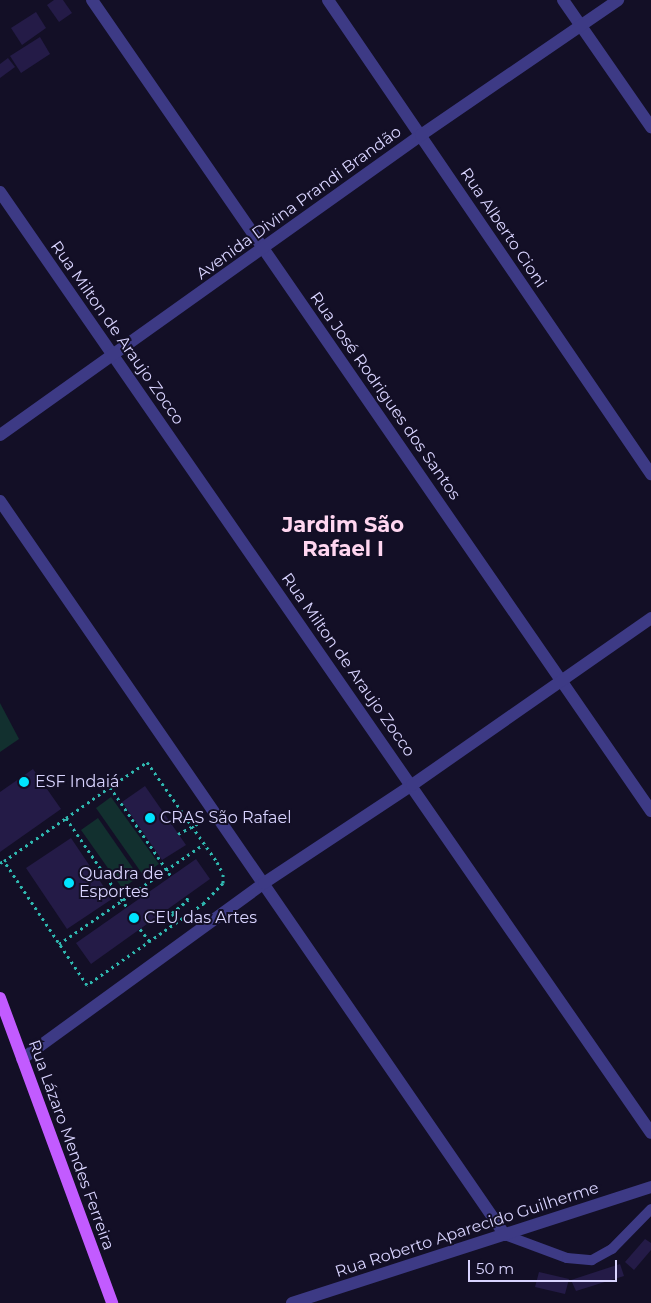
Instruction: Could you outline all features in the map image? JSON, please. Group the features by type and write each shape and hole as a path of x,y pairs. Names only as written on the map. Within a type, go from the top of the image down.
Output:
{"main road":[{"name":"Rua Lázaro Mendes Ferreira","path":"0,998 112,1303"}],"street":[{"name":"Rua José Rodrigues dos Santos","path":"92,0 651,811"},
{"name":"Rua Alberto Cioni","path":"328,0 651,474"},
{"path":"563,0 651,127"},
{"name":"Avenida Divina Prandi Brandão","path":"0,435 421,135 580,24 618,0"},
{"name":"Rua Milton de Araujo Zocco","path":"0,192 651,1133"},
{"path":"0,501 505,1235"},
{"path":"22,1059 264,883 412,785 651,618"},
{"name":"Rua Roberto Aparecido Guilherme","path":"292,1303 651,1187"}],"lane":[{"path":"505,1235 568,1258 592,1260 612,1249 651,1209"}],"path":[{"path":"147,762 223,874 223,883 220,890 87,985 2,862 110,787 147,762"},
{"path":"110,787 171,876"},
{"path":"178,834 193,828 215,813"},
{"path":"66,818 127,907"},
{"path":"59,944 204,844"},
{"path":"177,921 172,913 188,900 186,897"},
{"path":"140,929 149,941"}],"green space":[{"path":"0,703 19,739 0,752"},
{"path":"111,797 159,864 143,875 96,808"},
{"path":"98,818 139,877 122,888 81,830"}],"building":[{"path":"54,0 63,0 72,13 59,22 47,5"},
{"path":"36,12 46,28 22,45 11,28"},
{"path":"40,37 50,54 21,73 10,56"},
{"path":"8,58 15,67 0,78 0,64"},
{"path":"33,769 61,809 0,852 0,792"},
{"name":"CRAS São Rafael","path":"145,786 186,845 162,860 122,802"},
{"name":"Quadra de Esportes","path":"71,838 112,899 67,929 26,868"},
{"name":"CEU das Artes","path":"196,859 210,879 91,964 76,943"},
{"path":"645,1239 651,1243 651,1250 634,1270 625,1262"},
{"path":"620,1264 624,1276 576,1291 571,1280"},
{"path":"539,1272 569,1279 565,1294 535,1287"}],"place":[{"name":"ESF Indaiá","path":"24,782"},
{"name":"CRAS São Rafael","path":"150,818"},
{"name":"Quadra de Esportes","path":"69,883"},
{"name":"CEU das Artes","path":"134,918"}],"district":[{"name":"Jardim São Rafael I","path":"343,537"}]}
